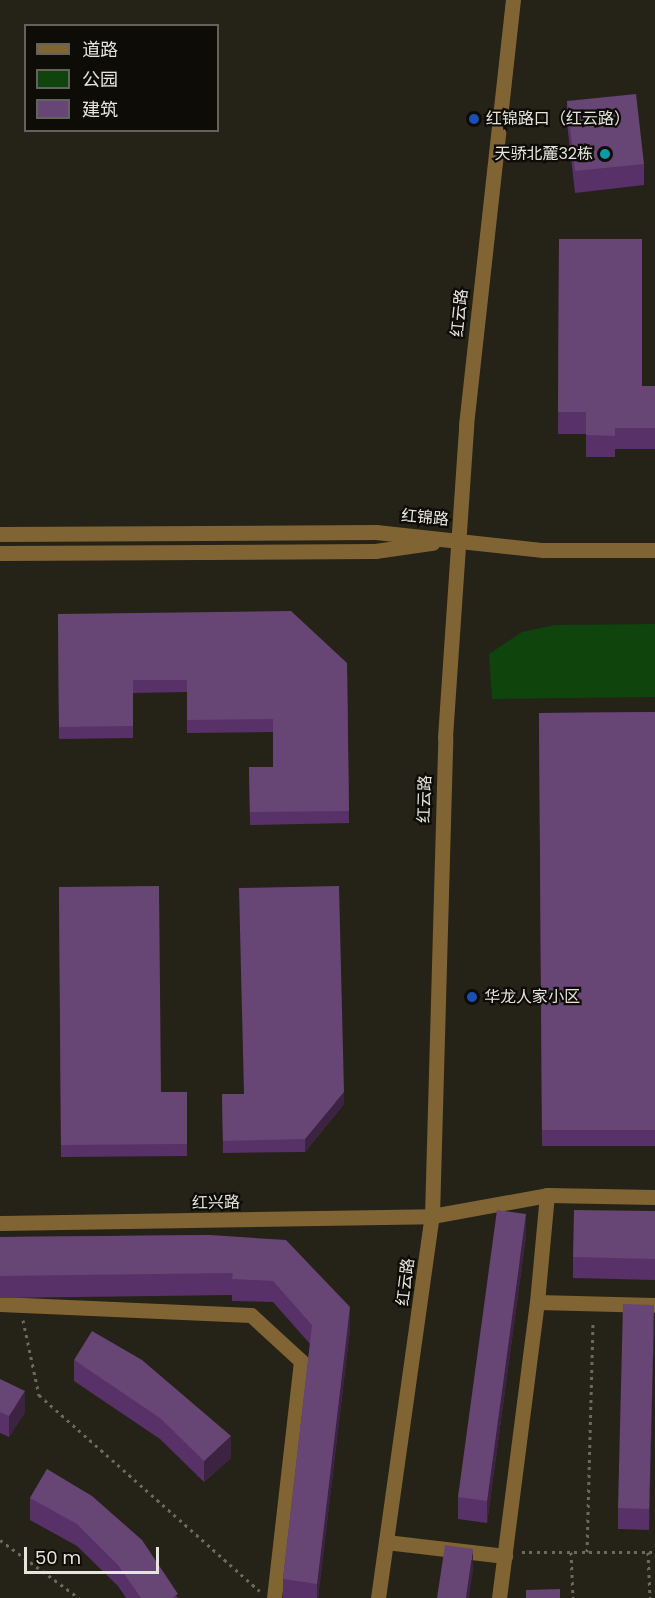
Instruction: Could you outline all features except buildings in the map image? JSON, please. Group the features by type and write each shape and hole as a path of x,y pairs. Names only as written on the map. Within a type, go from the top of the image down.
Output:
{"street":[{"name":"红云路","path":"378,1598 432,1216 445,737 459,540 513,0"},
{"name":"红锦路","path":"0,534 376,532 459,540"},
{"name":"红锦路","path":"0,553 375,551 459,540"},
{"path":"459,540 543,550 655,550"},
{"path":"499,1598 537,1302 548,1196"},
{"name":"红兴路","path":"0,1223 432,1216 548,1196 655,1197"},
{"path":"537,1302 655,1305"},
{"path":"0,1304 251,1315 301,1361 274,1598"},
{"path":"386,1542 505,1554"}],"path":[{"path":"587,1552 593,1303"},
{"path":"19,1305 39,1395 268,1598"},
{"path":"0,1540 79,1598"},
{"path":"571,1552 573,1598"},
{"path":"648,1552 650,1598"},
{"path":"505,1554 655,1552"}],"green space":[{"path":"655,624 655,697 492,699 489,654 522,632 555,625"}],"place":[{"name":"红锦路口（红云路）","path":"474,119"},
{"name":"天骄北麓32栋","path":"605,154"},
{"name":"华龙人家小区","path":"472,997"}]}
